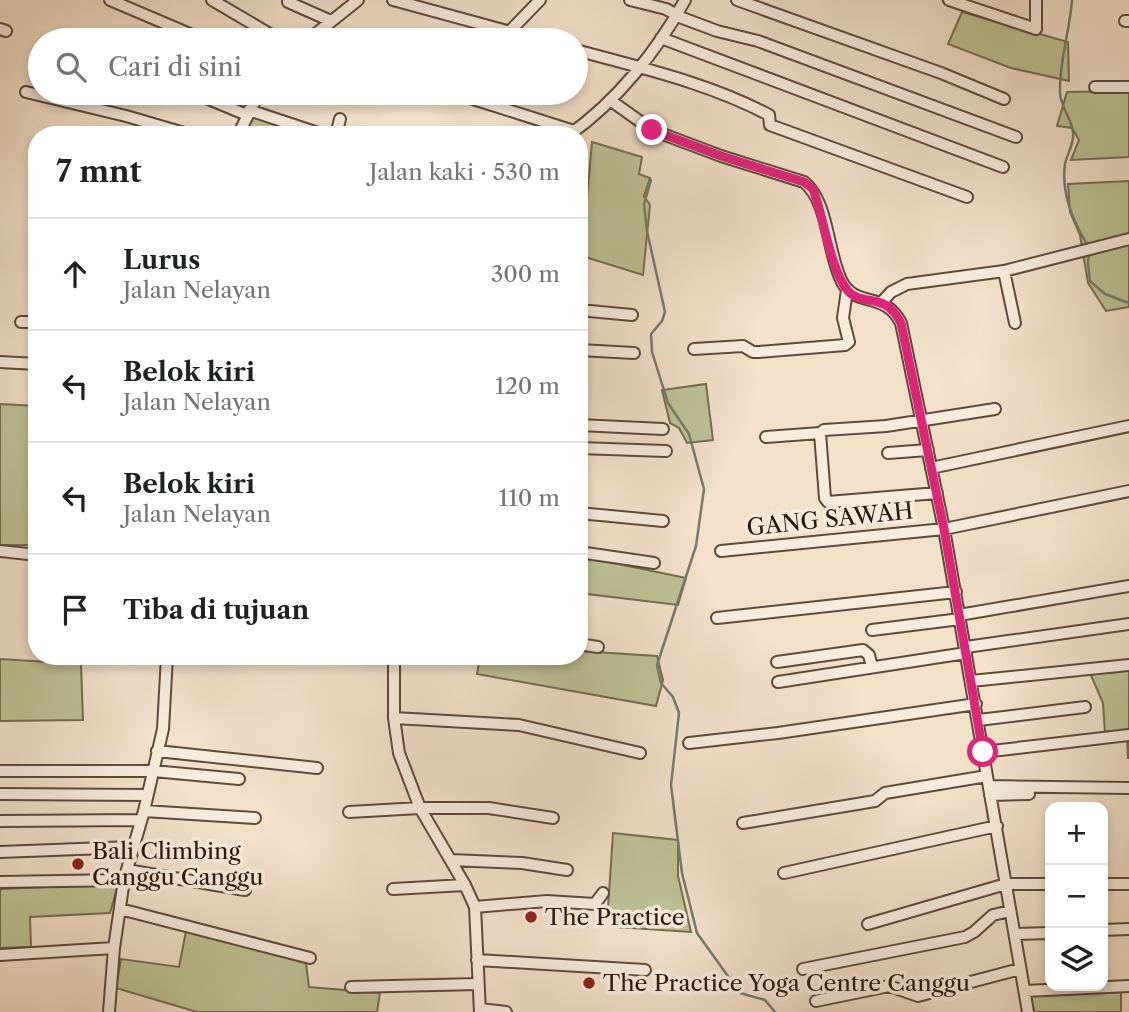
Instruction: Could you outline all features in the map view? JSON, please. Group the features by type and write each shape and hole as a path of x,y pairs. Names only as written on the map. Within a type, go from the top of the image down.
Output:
{"street":[{"path":"110,0 176,28"},
{"path":"212,0 260,28"},
{"path":"323,28 358,0"},
{"path":"393,0 494,28"},
{"path":"513,28 540,0"},
{"path":"630,0 666,9 677,15 783,49 1016,136"},
{"path":"579,126 610,100 640,68 685,0"},
{"path":"737,0 941,73 1004,99"},
{"path":"949,0 1036,29 1036,0"},
{"path":"288,2 331,21"},
{"path":"661,38 1003,167"},
{"path":"588,53 754,107 769,115 770,125 967,197"},
{"path":"1095,87 1129,87"},
{"path":"610,100 652,130 721,156 804,182 813,189 834,262 847,290 843,318 849,342 845,345 759,352 753,352 744,346 695,349"},
{"path":"80,105 160,126"},
{"path":"228,105 294,126"},
{"path":"242,126 252,105"},
{"path":"489,105 551,126"},
{"path":"338,126 340,119"},
{"path":"882,302 891,292 907,284 1004,271 1129,239"},
{"path":"1004,271 1016,323"},
{"path":"847,290 859,297 882,302 891,308 901,323 923,420 956,592 1028,1012"},
{"path":"588,311 632,314"},
{"path":"21,322 28,322"},
{"path":"588,350 634,353"},
{"path":"0,362 28,364"},
{"path":"766,437 820,433 824,429 886,426 995,408"},
{"path":"588,425 663,429"},
{"path":"931,468 1129,426"},
{"path":"820,433 825,498 828,502 937,492"},
{"path":"588,448 666,451"},
{"path":"888,453 928,450"},
{"name":"GANG SAWAH","path":"721,551 944,529 1129,491"},
{"path":"588,514 663,521"},
{"path":"0,551 28,554"},
{"path":"588,553 653,562"},
{"path":"872,629 960,617 1129,586"},
{"path":"717,618 956,592"},
{"path":"778,682 1129,624"},
{"path":"588,645 598,647"},
{"path":"777,662 863,650 869,655 872,667"},
{"path":"109,1012 114,948 125,875 163,729 167,665"},
{"path":"394,665 394,718 399,753 420,808 475,907 480,1011 506,1012"},
{"path":"971,681 1129,665"},
{"path":"689,743 976,704"},
{"path":"979,720 1085,707"},
{"path":"394,718 519,725 640,753"},
{"path":"983,752 1129,735"},
{"path":"158,751 317,768"},
{"path":"0,771 152,771 239,779"},
{"path":"989,786 1129,794"},
{"path":"743,823 875,801 885,793 989,786 1129,788"},
{"path":"0,794 147,795"},
{"path":"349,812 489,808 554,818"},
{"path":"0,821 142,815 255,818"},
{"path":"784,873 997,826"},
{"path":"0,852 132,847"},
{"path":"451,860 522,863 567,870"},
{"path":"0,882 125,875 245,890"},
{"path":"868,924 1006,884 1045,884"},
{"path":"1108,884 1129,884"},
{"path":"393,889 465,885"},
{"path":"475,907 547,901 595,904 603,893"},
{"path":"120,909 310,958"},
{"path":"803,969 965,937 993,915 1010,911"},
{"path":"1108,930 1129,929"},
{"path":"1014,934 1045,933"},
{"path":"0,955 114,948"},
{"path":"477,960 645,970"},
{"path":"817,1001 889,986 918,996 1020,969"},
{"path":"351,987 478,984"},
{"path":"1025,991 1129,986"}],"green space":[{"path":"962,12 1068,42 1069,81 1011,68 948,44"},
{"path":"1129,91 1129,157 1071,160 1079,140 1072,128 1057,126 1067,92"},
{"path":"252,114 290,126 247,126"},
{"path":"592,142 642,157 639,174 650,178 644,196 650,205 643,275 588,258 588,188"},
{"path":"1129,181 1129,307 1106,311 1088,283 1080,235 1070,212 1068,184"},
{"path":"706,384 713,440 687,443 679,428 670,423 662,390"},
{"path":"0,404 28,406 28,545 0,545"},
{"path":"588,559 686,578 678,605 588,594"},
{"path":"588,652 657,656 663,680 656,706 477,674 478,665 588,665"},
{"path":"0,659 28,661 28,665 81,665 83,720 0,721"},
{"path":"1129,669 1128,758 1127,738 1105,733 1103,703 1090,673"},
{"path":"613,833 678,840 678,876 691,932 616,927 608,908"},
{"path":"118,884 110,913 30,917 31,947 0,948 0,889"},
{"path":"186,931 306,963 309,987 380,993 377,1012 197,1012 116,988 121,959 179,967"},
{"path":"1121,990 1121,1012 1031,1012 1028,994 1108,991"}],"waterway":[{"path":"1072,0 1060,81 1062,104 1073,132 1064,175 1073,217 1088,246"},
{"path":"651,180 644,204 647,231 665,312 662,321 651,334 652,352 668,403 689,434 704,489 696,546 657,665 661,683 673,697 679,713 671,785 682,873 697,933 740,993 765,1000 775,1012"},
{"path":"1089,252 1090,281 1105,294 1129,303"}],"place":[{"name":"Bali Climbing Canggu Canggu","path":"78,864"},
{"name":"The Practice","path":"531,917"},
{"name":"The Practice Yoga Centre Canggu","path":"589,983"}],"route":[{"path":"652,130 721,156 804,182 813,189 834,262 847,290 853,295 882,302 891,308 901,323 944,529 983,752"}]}
